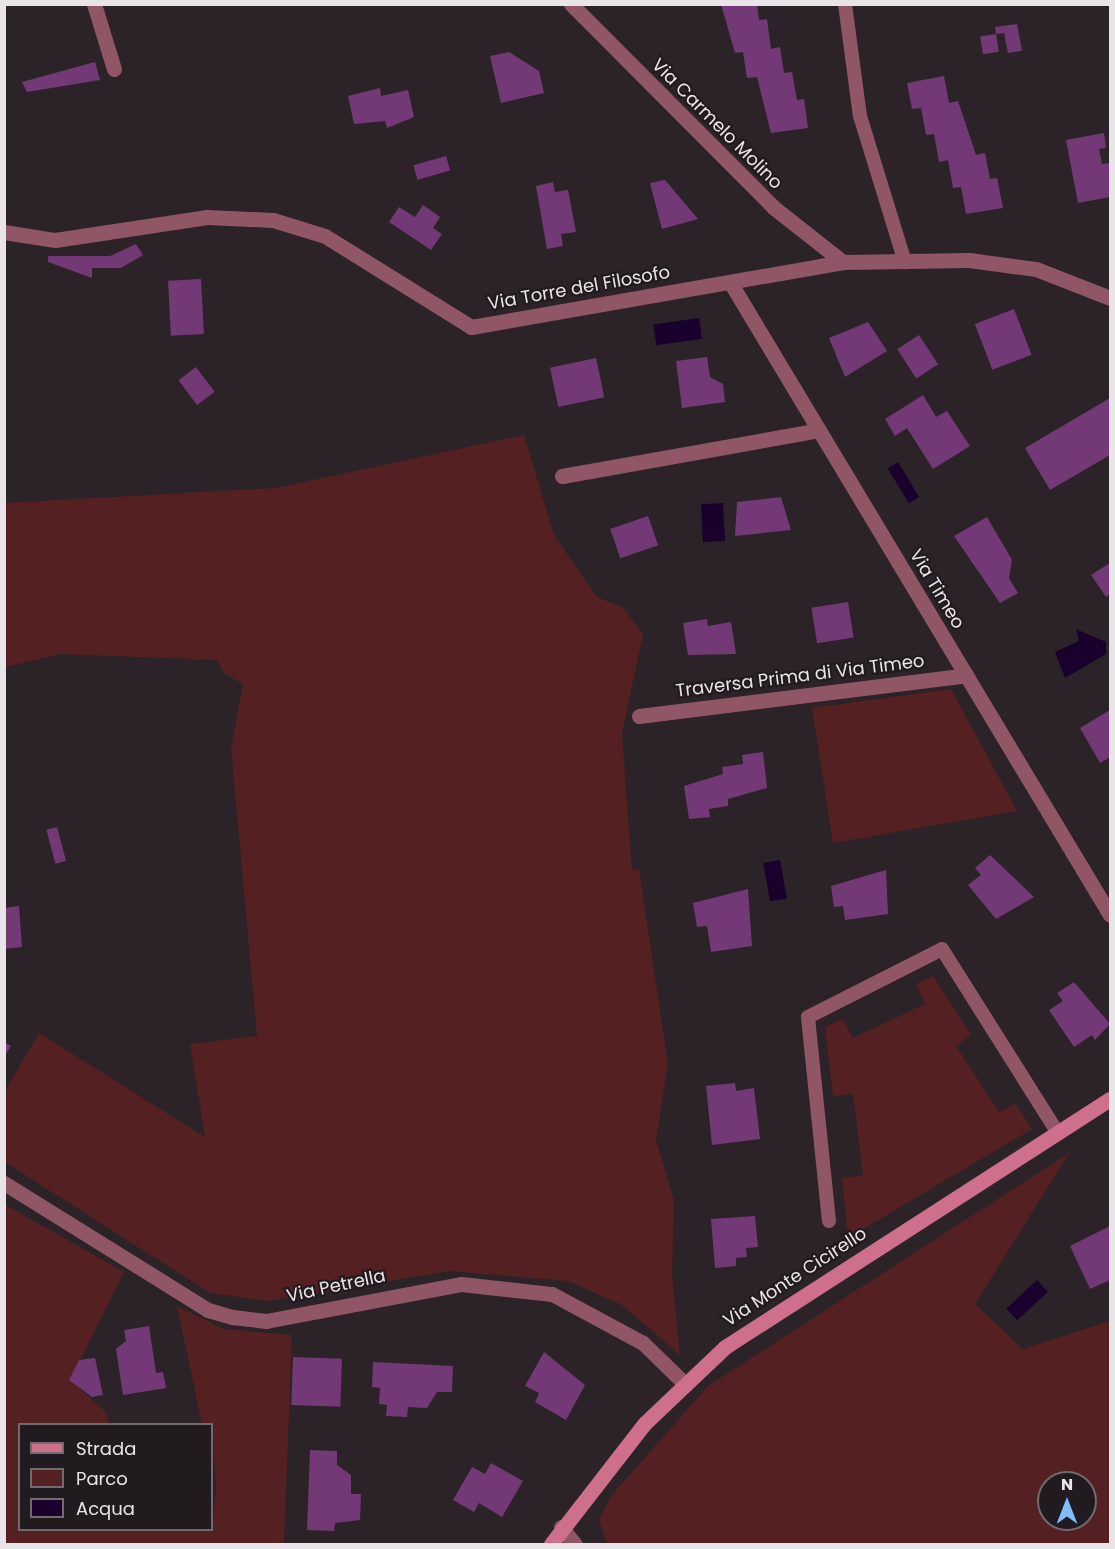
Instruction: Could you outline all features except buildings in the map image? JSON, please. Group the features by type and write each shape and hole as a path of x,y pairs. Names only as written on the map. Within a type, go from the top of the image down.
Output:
{"street":[{"path":"94,4 114,69"},
{"name":"Via Carmelo Molino","path":"571,4 773,207 843,262"},
{"name":"Via Torre del Filosofo","path":"4,232 55,240 207,217 273,220 325,236 471,327 843,262 969,260 1036,269 1110,298"},
{"name":"Via Timeo","path":"729,282 1110,915"},
{"path":"562,476 819,430"},
{"name":"Traversa Prima di Via Timeo","path":"639,716 966,675"},
{"name":"Via Monte Cicirello","path":"551,1545 561,1527 684,1383 768,1315 1110,1099"},
{"name":"Via Petrella","path":"4,1183 208,1310 233,1317 266,1321 461,1284 552,1294 643,1343 684,1383"},
{"path":"561,1527 575,1545"}],"lane":[{"path":"845,4 861,116 904,262"},
{"path":"829,1221 808,1017 942,949 1058,1133"}],"green space":[{"path":"524,435 554,535 597,597 624,608 643,635 622,733 632,870 639,869 668,1064 656,1140 674,1201 672,1275 680,1355 622,1305 568,1281 450,1271 268,1301 210,1293 5,1162 5,1091 39,1033 205,1137 190,1044 257,1036 231,748 243,684 224,673 217,660 60,654 5,667 5,503 276,488"},
{"path":"951,689 1017,811 833,843 812,708"},
{"path":"933,976 971,1035 956,1046 999,1112 1015,1103 1032,1129 848,1238 842,1178 863,1175 853,1094 833,1096 825,1027 843,1019 853,1038 925,1004 916,984"},
{"path":"1069,1153 975,1304 1023,1349 1110,1321 1110,1544 607,1544 599,1520 611,1496 708,1386"},
{"path":"4,1204 124,1272 70,1380 106,1412 109,1423 18,1423 18,1531 213,1531 216,1489 213,1423 202,1423 177,1306 223,1329 292,1335 284,1544 5,1544"}],"water":[{"path":"699,318 702,339 656,345 653,324"},
{"path":"898,462 919,497 909,503 888,468"},
{"path":"723,503 725,541 703,542 701,504"},
{"path":"1076,629 1106,642 1106,654 1065,678 1055,652 1079,641"},
{"path":"780,860 787,898 770,901 763,863"},
{"path":"1037,1280 1048,1292 1017,1320 1006,1309"}]}
